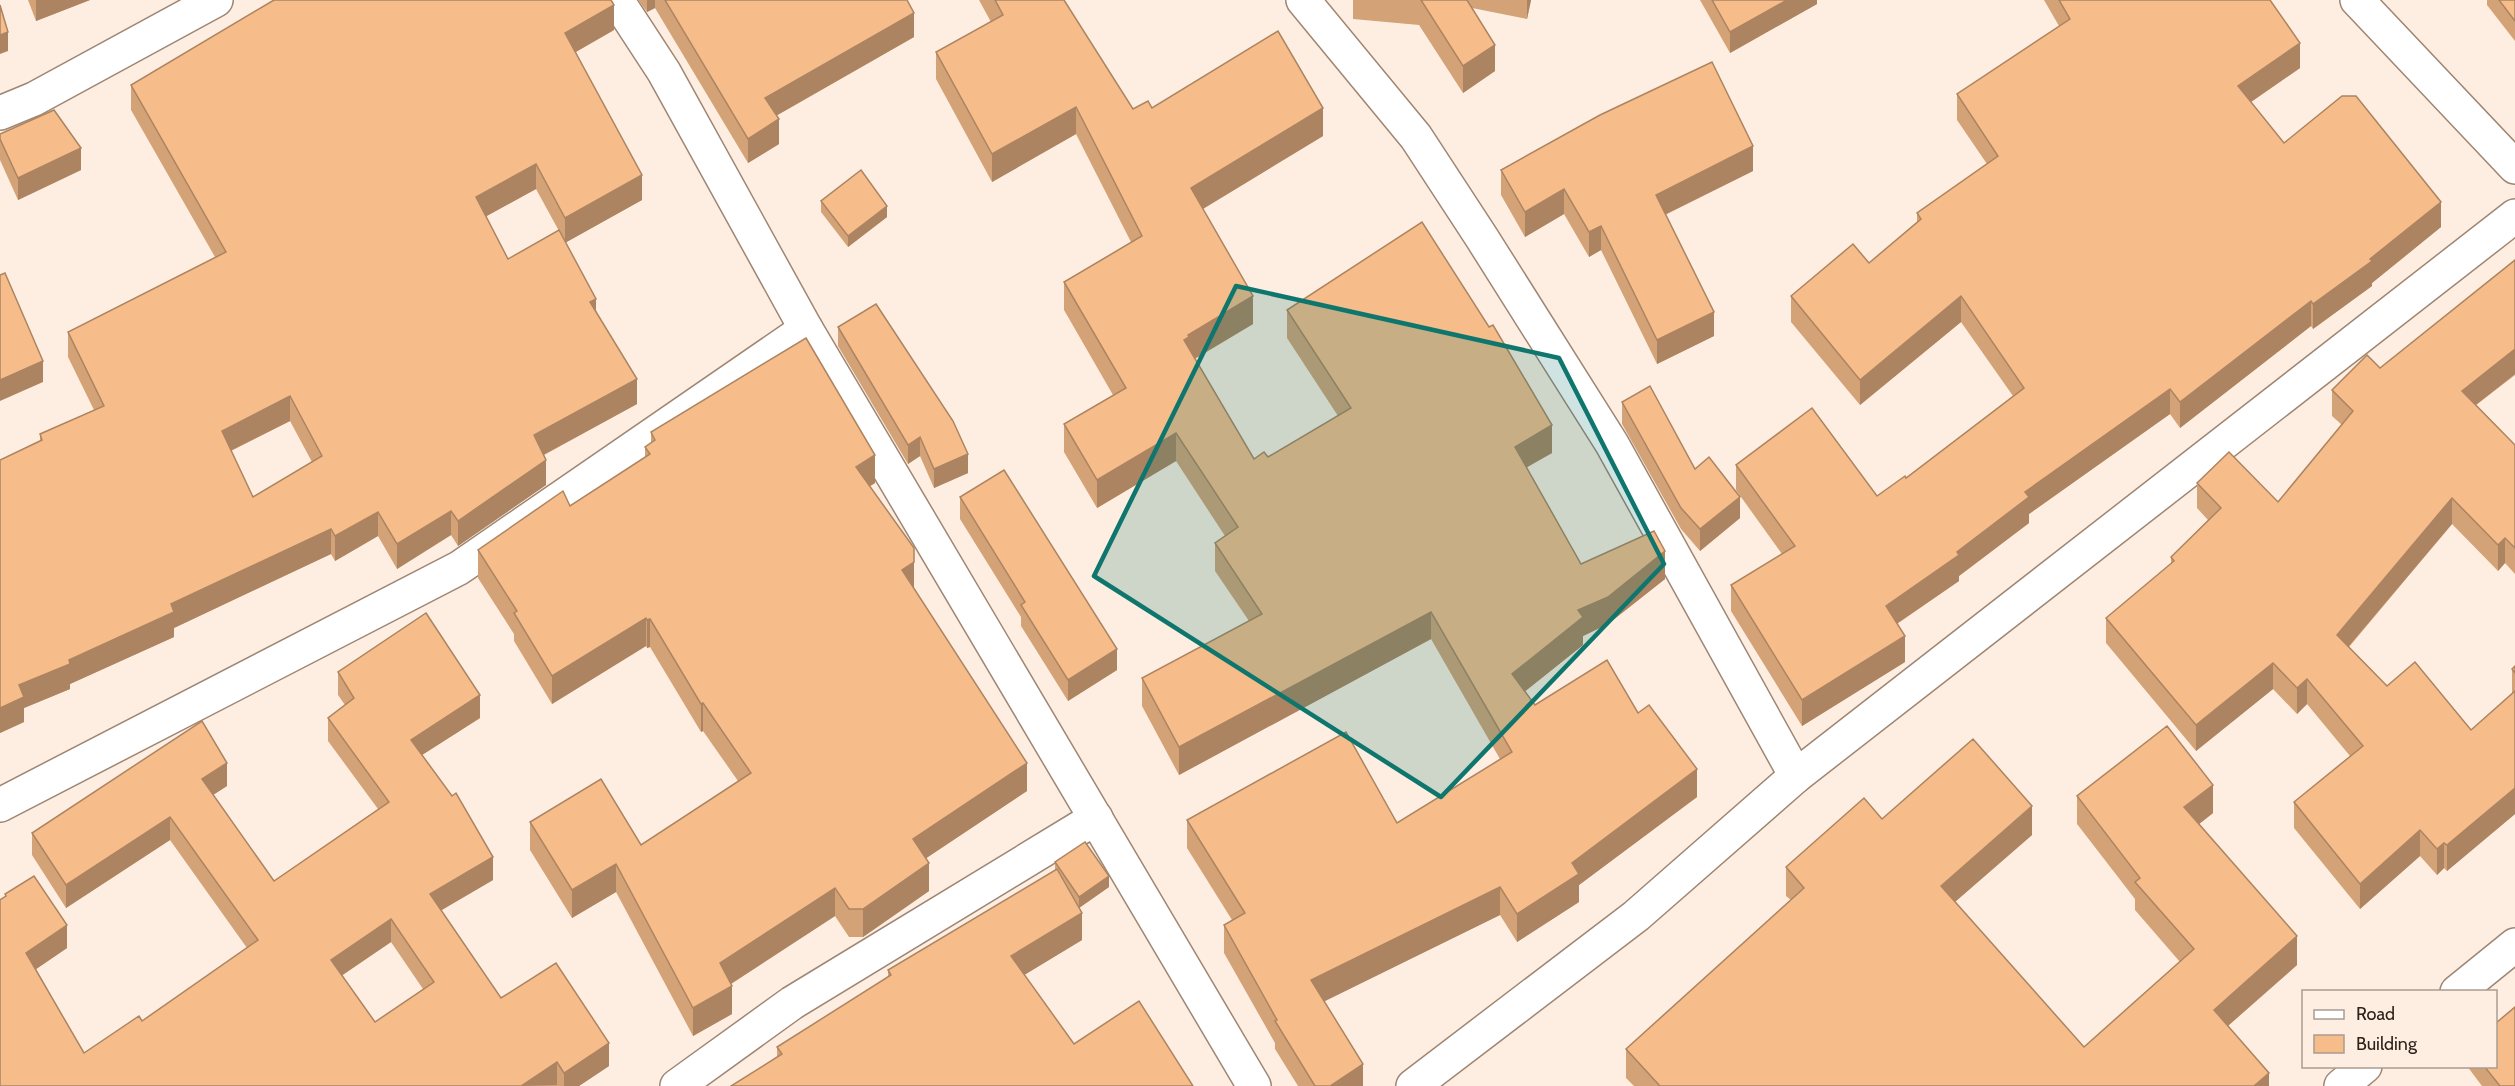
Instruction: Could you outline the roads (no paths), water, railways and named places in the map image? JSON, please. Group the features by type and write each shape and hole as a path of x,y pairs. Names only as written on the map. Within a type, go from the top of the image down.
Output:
{"street":[{"path":"0,113 34,99 216,0"},
{"path":"617,0 663,72 806,329 1096,818 1195,990 1254,1086"},
{"path":"1303,0 1416,137 1482,238 1612,444 1796,776"},
{"path":"2357,0 2515,167"},
{"path":"1413,1086 1636,916 1796,776 2515,216"},
{"path":"0,805 459,568 806,329"},
{"path":"677,1086 792,1003 1096,818"},
{"path":"2459,990 2515,945"},
{"path":"2341,1086 2363,1068"}]}
